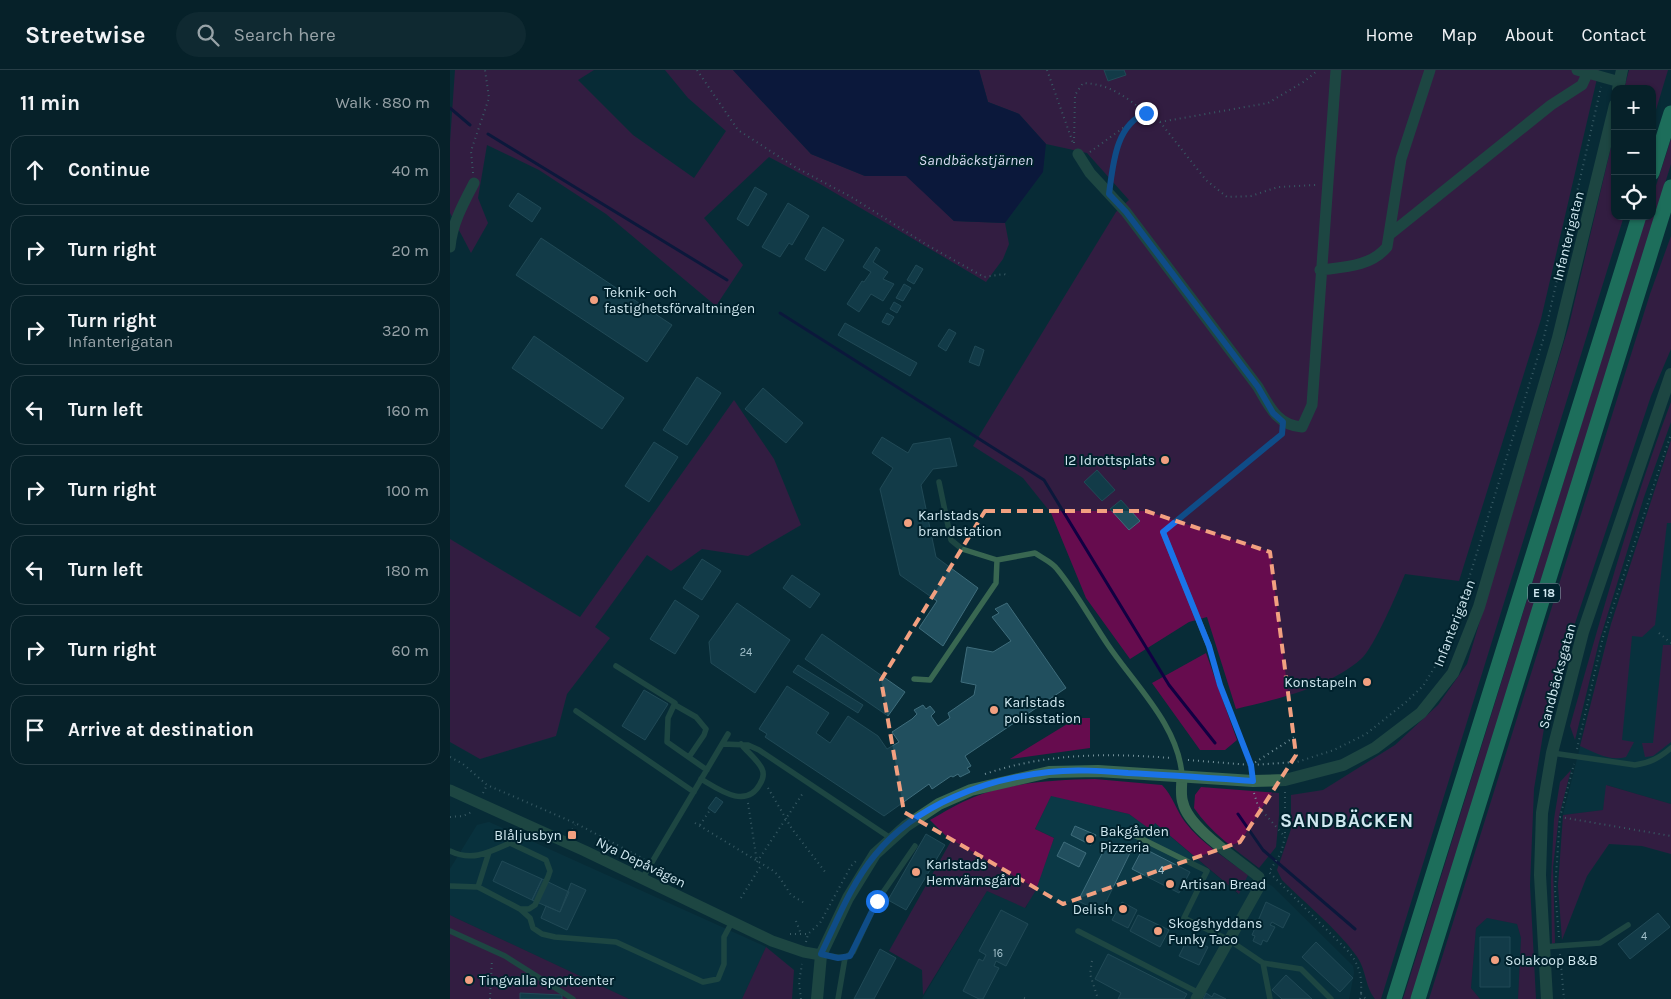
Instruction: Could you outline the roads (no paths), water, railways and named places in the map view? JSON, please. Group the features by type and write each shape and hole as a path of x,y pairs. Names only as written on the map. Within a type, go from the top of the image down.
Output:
{"highway":[{"path":"1656,160 1671,113"},
{"name":"E 18","path":"1418,999 1671,187"},
{"name":"E 18","path":"1394,999 1638,220"}],"street":[{"path":"1079,157 1090,174 1126,212 1258,387 1273,413 1283,422 1302,427 1312,405 1326,184 1336,70"},
{"path":"1320,270 1354,266 1372,260 1387,247 1392,205 1401,159 1430,70"},
{"path":"1389,235 1551,105 1582,85 1582,72 1603,78 1620,80"},
{"name":"Infanterigatan","path":"817,999 821,954 848,898 875,854 887,836 939,804 970,790 1005,780 1049,772 1098,771 1253,781 1285,780 1343,765 1375,748 1421,713 1453,673 1479,607 1555,347 1589,218 1611,122"},
{"path":"450,247 451,235 460,209 474,183"},
{"name":"Sandbäcksgatan","path":"1547,999 1540,875 1542,813 1552,753 1583,632 1671,374"},
{"path":"1182,776 1183,804 1188,814 1204,832 1259,877 1258,889 1197,996"},
{"name":"Nya Depåvägen","path":"450,790 772,941 804,952 821,954"}],"lane":[{"path":"939,482 951,540 962,549 997,560 1035,553 1056,568 1119,662 1151,703 1181,758 1182,776"},
{"path":"1163,532 1209,646"},
{"path":"914,679 930,680 996,583 997,560"},
{"path":"616,666 673,701 676,705 696,717 706,728 704,735 689,757"},
{"path":"676,705 668,718 667,742 707,770"},
{"path":"576,711 694,792"},
{"path":"642,879 650,862 728,734"},
{"path":"722,744 741,744 759,750 887,836"},
{"path":"702,779 732,796 748,794 756,790 762,780 761,767 741,744"},
{"path":"1552,753 1576,758 1635,765 1648,763 1660,758 1671,748"},
{"path":"1136,836 1207,872 1184,918 1229,940 1263,963 1301,969 1331,999"},
{"path":"450,851 458,855 472,857 510,843 546,860 550,871 535,906 529,909 520,909"},
{"path":"821,954 844,958 853,952 877,901 915,846"},
{"path":"478,887 489,852"},
{"path":"450,886 478,887 520,909 530,918 533,928 542,934 571,940 616,942 703,982 718,979 724,964 724,937 732,922"},
{"path":"1543,947 1600,943 1628,925"},
{"path":"450,931 505,956 573,999"},
{"path":"1078,931 1197,996"},
{"path":"838,999 844,958"},
{"path":"1263,963 1270,999"}],"water":[{"name":"Sandbäckstjärnen","path":"733,70 979,70 988,102 1019,114 1046,144 1043,172 1005,223 954,221 906,176 865,176 811,154"}],"waterway":[{"path":"450,108 470,125"},
{"path":"488,134 727,280"},
{"path":"780,313 1044,480 1169,685 1215,743"},
{"path":"1238,814 1263,850 1355,929"}],"place":[{"name":"Teknik- och fastighetsförvaltningen","path":"594,300"},
{"name":"I2 Idrottsplats","path":"1165,460"},
{"name":"Karlstads brandstation","path":"908,523"},
{"name":"Konstapeln","path":"1367,682"},
{"name":"Karlstads polisstation","path":"994,710"},
{"name":"Blåljusbyn","path":"572,835"},
{"name":"Bakgården Pizzeria","path":"1090,839"},
{"name":"Karlstads Hemvärnsgård","path":"916,872"},
{"name":"Artisan Bread","path":"1170,884"},
{"name":"Delish","path":"1123,909"},
{"name":"Skogshyddans Funky Taco","path":"1158,931"},
{"name":"Solakoop B&B","path":"1495,960"},
{"name":"Tingvalla sportcenter","path":"469,980"}],"district":[{"name":"SANDBÄCKEN","path":"1347,820"}]}
